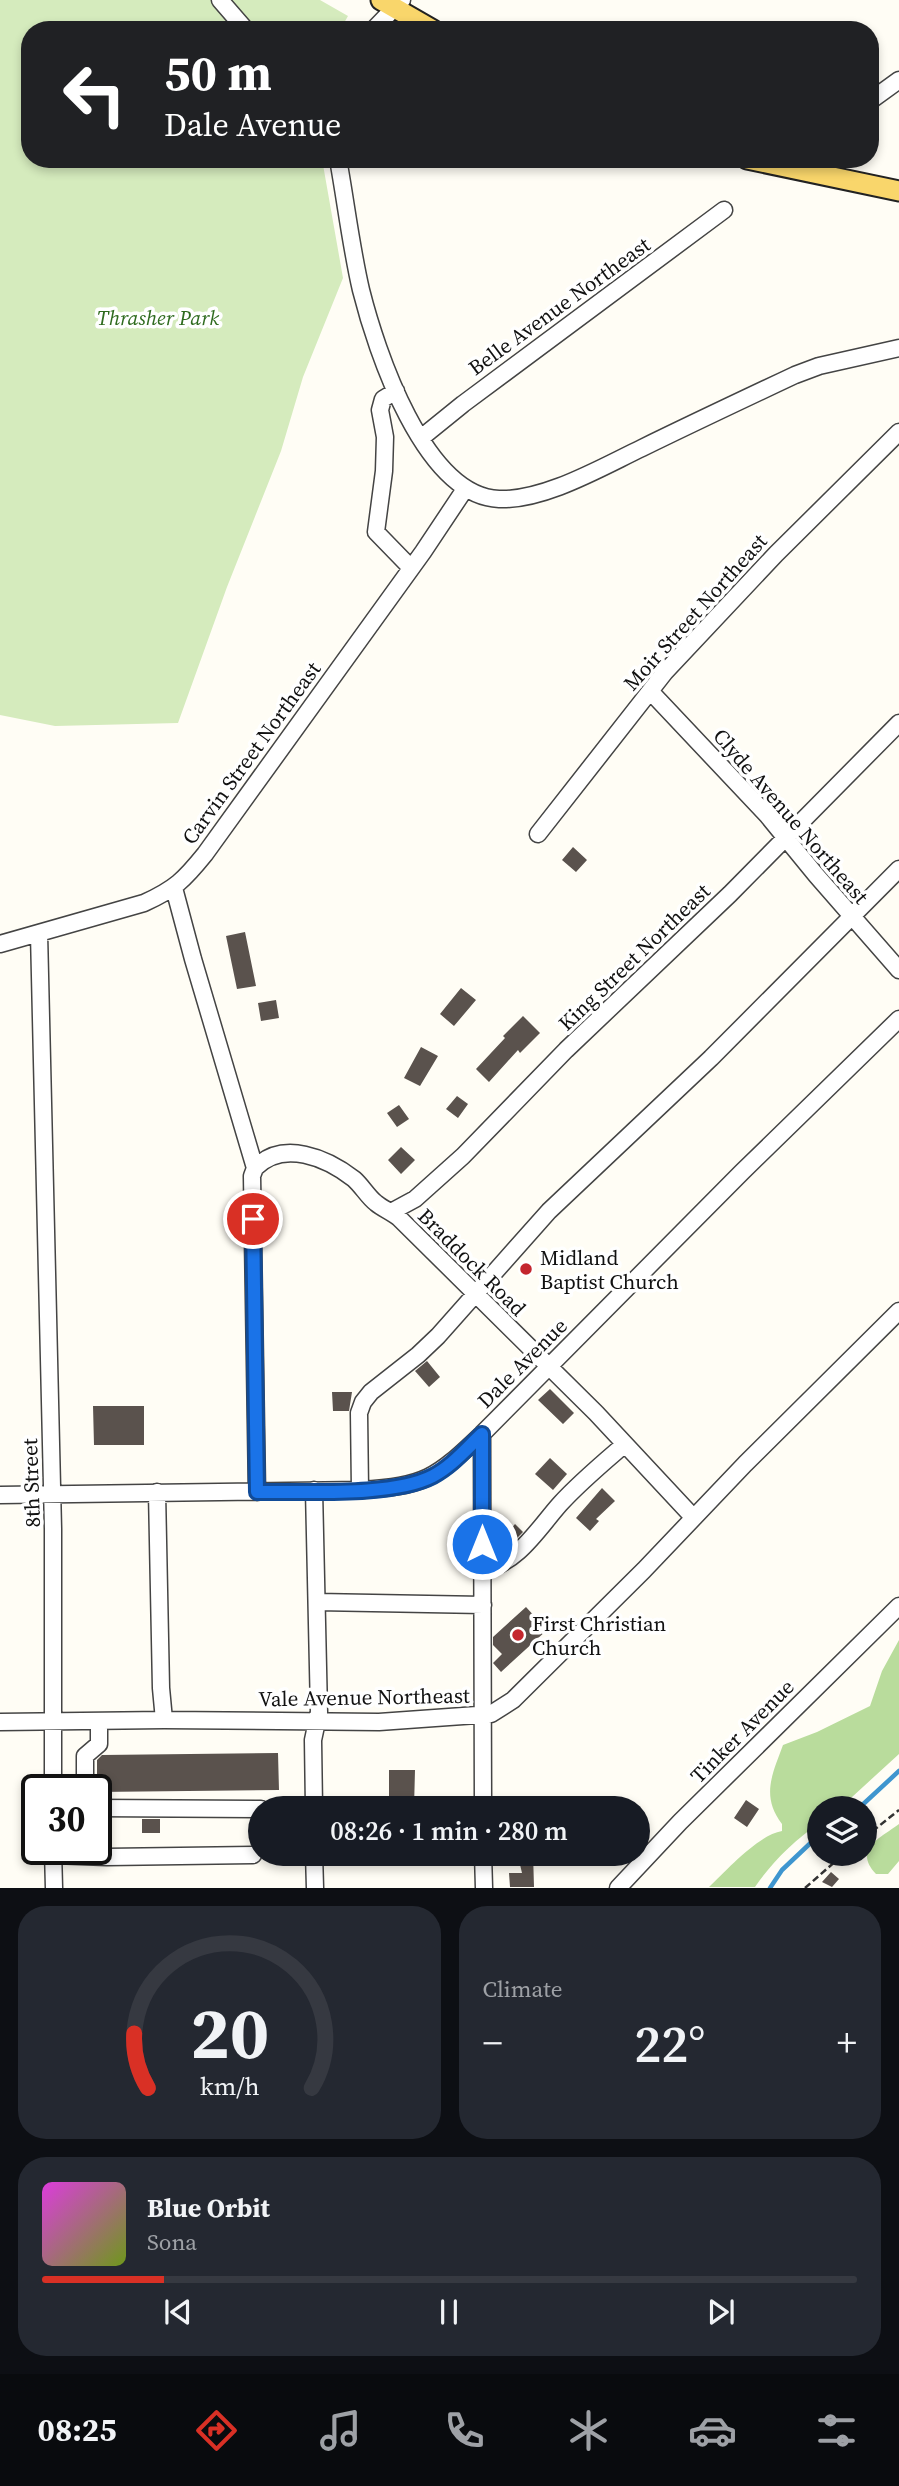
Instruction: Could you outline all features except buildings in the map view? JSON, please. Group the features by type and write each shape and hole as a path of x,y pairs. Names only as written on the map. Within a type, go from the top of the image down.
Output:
{"main road":[{"path":"392,2 420,21"},
{"path":"790,168 899,191"}],"street":[{"path":"220,0 238,21"},
{"path":"379,21 392,2"},
{"path":"879,95 899,80"},
{"path":"340,168 361,288 373,335 396,391 421,438 442,468 465,489 479,496 510,499 565,485 795,375 819,366 899,348"},
{"name":"Belle Avenue Northeast","path":"421,438 724,209"},
{"path":"396,391 383,399 380,410 385,438 384,471 376,532 411,569"},
{"name":"Moir Street Northeast","path":"538,834 650,691 743,588 899,432"},
{"name":"Carvin Street Northeast","path":"0,944 144,903 183,881 411,569 465,489"},
{"name":"Clyde Avenue Northeast","path":"650,691 767,815 899,970"},
{"name":"King Street Northeast","path":"391,1212 415,1199 463,1156 603,1014 730,894 899,723"},
{"path":"360,1490 358,1438 359,1413 363,1402 418,1356 549,1211 702,1066 899,869"},
{"path":"174,888 255,1168 253,1228 257,1492"},
{"name":"8th Street","path":"39,933 52,1494 53,1774"},
{"name":"Dale Avenue","path":"0,1494 360,1490 396,1488 433,1476 482,1434 742,1172 899,1019"},
{"name":"Braddock Road","path":"255,1168 261,1161 274,1155 288,1153 320,1159 355,1181 376,1204 391,1212 476,1294 625,1444 693,1517"},
{"name":"Vale Avenue Northeast","path":"0,1722 379,1722 491,1714 513,1700 899,1311"},
{"path":"482,1434 483,1796"},
{"path":"482,1571 495,1568 519,1552 561,1504 625,1444"},
{"path":"314,1490 318,1721 313,1740 314,1796"},
{"path":"156,1492 164,1720"},
{"path":"317,1602 483,1605"},
{"name":"Tinker Avenue","path":"618,1888 717,1785 899,1606"},
{"path":"85,1774 85,1756 99,1744 99,1721"},
{"path":"112,1808 248,1809"},
{"path":"112,1857 248,1854"},
{"path":"53,1865 54,1888"},
{"path":"314,1866 315,1888"},
{"path":"483,1866 484,1888"}],"path":[{"path":"877,1828 899,1810"},
{"path":"805,1888 830,1866"}],"green space":[{"name":"Thrasher Park","path":"0,0 320,0 348,16 345,21 21,21 21,168 324,168 343,278 303,377 281,451 227,587 178,723 55,726 0,715"},
{"path":"899,1640 899,1754 853,1796 807,1796 807,1832 784,1852 755,1887 709,1887 753,1846 782,1831 782,1824 770,1795 772,1776 783,1745 870,1706 882,1671"},
{"path":"899,1824 899,1861 888,1874 876,1874 870,1866 877,1866 878,1839"}],"waterway":[{"path":"872,1796 899,1771"},
{"path":"770,1888 782,1870 807,1846"}],"place":[{"name":"Midland Baptist Church","path":"526,1269"},
{"name":"First Christian Church","path":"518,1635"}],"route":[{"path":"253,1219 257,1492 360,1490 415,1484 449,1465 482,1434 482,1544"}]}
